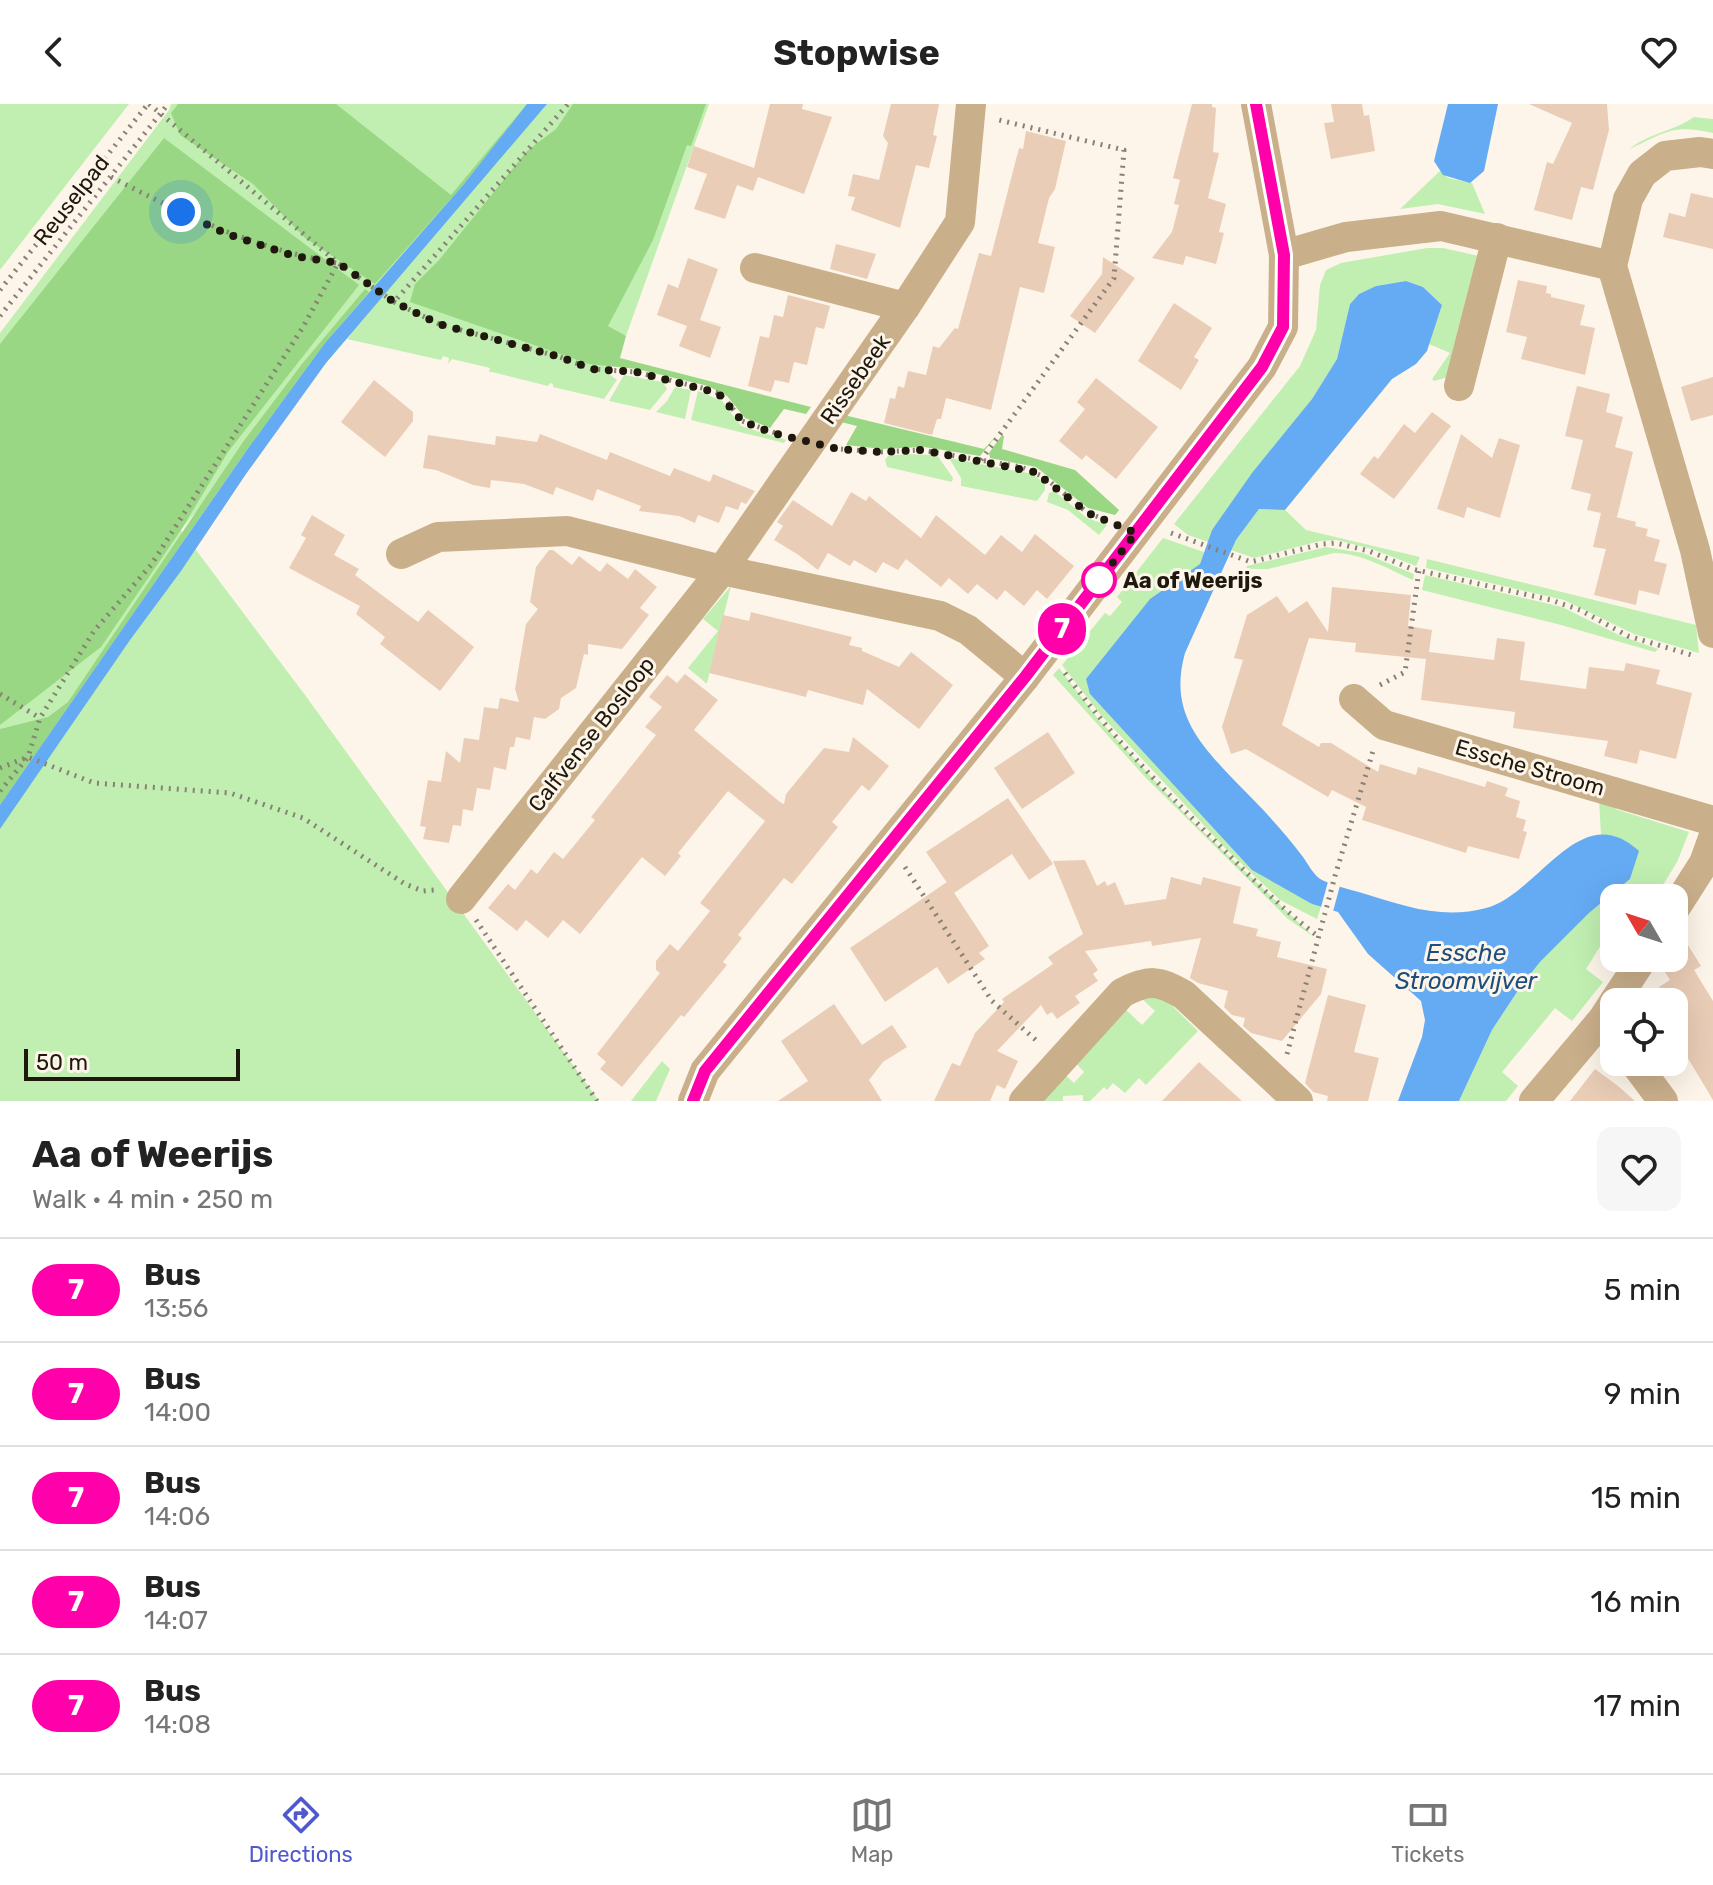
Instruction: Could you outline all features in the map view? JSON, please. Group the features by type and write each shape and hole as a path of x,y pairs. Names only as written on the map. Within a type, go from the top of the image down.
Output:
{"street":[{"path":"693,1101 705,1071 1025,677 1262,367 1283,327 1284,255 1256,104"},
{"name":"Rissebeek","path":"722,570 905,307 960,222 970,109"},
{"path":"1707,645 1695,550 1612,266 1628,199 1642,174 1665,156 1700,152 1713,154"},
{"path":"1284,255 1346,237 1441,226 1612,266"},
{"path":"1459,386 1497,238"},
{"name":"Rissebeek","path":"755,268 905,307"},
{"path":"401,554 438,537 567,531 722,570 940,616 968,630 1025,677"},
{"name":"Calfvense Bosloop","path":"461,899 722,570"},
{"name":"Essche Stroom","path":"1354,699 1384,725 1713,821"},
{"path":"1688,888 1704,863 1713,838"},
{"path":"1024,1101 1122,993 1143,982 1165,984 1184,995 1288,1092"},
{"path":"1534,1101 1600,1026"},
{"path":"1644,1076 1663,1101"}],"path":[{"path":"149,104 338,263 394,302 439,324 560,357 592,369 636,372 718,393 749,425 810,442 864,452 921,450 1035,472 1088,513 1136,533"},
{"name":"Reuselpad","path":"0,290 149,104"},
{"name":"Reuselpad","path":"0,316 168,104"},
{"path":"394,302 568,104"},
{"path":"970,109 1124,150 1114,278 981,460"},
{"path":"111,177 227,234 294,256 338,263"},
{"path":"0,791 28,757 40,718 94,631 151,565 303,327 338,263"},
{"path":"1202,546 1251,562 1336,543 1369,551 1419,570 1551,600 1580,610 1628,636 1707,645"},
{"path":"1354,699 1405,672 1419,570"},
{"path":"1046,649 1121,742 1179,806 1319,937"},
{"path":"0,694 40,718"},
{"path":"1288,1092 1324,916 1373,750 1384,725"},
{"path":"0,768 28,757 94,783 230,793 303,818 405,884 423,891 453,889 597,1101"},
{"path":"889,844 992,1001 1060,1061"}],"green space":[{"path":"0,104 129,104 0,270"},
{"path":"171,104 709,104 626,336 623,335 609,374 617,380 604,399 553,387 550,383 548,386 489,372 490,368 452,359 448,364 449,358 443,356 441,360 347,339 351,334 344,332 181,530 305,695 599,1101 0,1101 0,333"},
{"path":"178,104 336,104 451,195 527,104 464,184 375,284 305,238 253,184 180,135 171,113"},
{"path":"573,104 706,104 691,146 687,145 653,240 608,326 626,336 620,358 811,407 806,414 784,409 770,428 745,418 727,396 708,386 637,369 589,364 410,302 415,284 439,260 527,151 556,129"},
{"path":"1694,117 1713,119 1713,133 1677,130 1629,149 1645,139"},
{"path":"164,138 359,285 228,452 181,530 101,647 0,725 0,344"},
{"path":"1440,171 1448,178 1472,183 1485,214 1438,204 1400,209"},
{"path":"1443,248 1479,256 1451,376 1432,379 1450,353 1429,344 1442,305 1423,287 1406,281 1376,286 1359,294 1350,304 1337,359 1312,399 1212,530 1208,542 1188,535 1174,524 1300,366 1316,330 1320,285 1326,270 1341,263"},
{"path":"365,289 369,292 325,343 249,447 0,805 0,729 48,717 68,702 243,442 302,364"},
{"path":"624,375 663,382 667,389 650,410 609,401"},
{"path":"675,387 691,390 685,419 656,412"},
{"path":"698,391 722,401 741,426 786,440 784,443 691,420"},
{"path":"844,415 984,449 997,435 980,456 924,447 882,449 846,445 857,426 837,421"},
{"path":"1002,435 1002,449 1075,470 1119,510 1115,515 1088,508 1036,467 990,458 989,453"},
{"path":"937,455 953,478 952,482 887,467 885,460 888,456"},
{"path":"949,458 1033,474 1045,484 1045,490 1037,501 961,486 961,478"},
{"path":"1054,491 1087,518 1107,525 1099,535 1068,510 1047,502 1049,493"},
{"path":"1259,509 1285,510 1306,530 1420,557 1416,566 1337,540 1320,541 1254,558 1231,550"},
{"path":"1163,538 1204,552 1200,564 1090,694 1173,783 1312,904 1321,907 1317,919 1280,900 1227,850 1100,714 1062,665 1105,613 1110,616 1122,602 1117,597"},
{"path":"1326,547 1363,553 1414,574 1413,580 1365,559 1334,553 1268,569 1246,569 1247,566"},
{"path":"1427,559 1696,625 1699,653 1634,634 1564,600 1426,568"},
{"path":"1425,575 1562,607 1621,636 1658,649 1655,652 1422,590"},
{"path":"731,586 706,683 688,668 718,631 703,619"},
{"path":"1059,668 1099,720 1190,819 1314,937 1288,919 1146,778 1053,675"},
{"path":"1599,799 1616,805 1615,809 1689,832 1677,862 1664,884 1624,884 1630,879 1634,862 1606,835 1601,835"},
{"path":"1600,904 1600,946 1586,969 1603,982 1572,1021 1555,1008 1502,1072 1518,1086 1506,1101 1459,1101 1492,1030 1521,986 1540,962"},
{"path":"1160,994 1198,1031 1146,1085 1139,1078 1125,1093 1113,1083 1090,1101 1083,1101 1083,1095 1063,1096 1063,1101 1034,1101 1062,1072 1074,1083 1084,1072 1073,1060 1122,1006 1142,1025 1155,1011 1140,997"},
{"path":"662,1061 670,1069 656,1101 631,1101"}],"water":[{"path":"527,104 547,104 326,363 0,829 0,805 249,447 325,343 464,184"},
{"path":"1448,104 1498,104 1484,171 1470,183 1443,175 1434,161"},
{"name":"Essche Stroomvijver","path":"1406,281 1423,287 1442,305 1427,351 1416,364 1392,379 1285,510 1259,509 1236,540 1185,653 1181,691 1190,723 1208,752 1279,827 1316,876 1331,884 1393,903 1454,913 1486,908 1505,899 1579,841 1598,835 1618,837 1639,851 1630,879 1624,884 1600,884 1600,904 1540,962 1521,986 1492,1030 1459,1101 1398,1101 1422,1037 1425,1020 1421,1001 1368,954 1338,912 1312,904 1252,870 1090,694 1086,679 1150,599 1200,564 1212,530 1252,473 1312,399 1337,359 1350,304 1359,294 1376,286"}],"pier":[{"path":"1329,878 1341,882 1332,915 1320,911"}],"building":[{"path":"770,104 803,104 802,109 832,117 804,194 758,177 753,191 737,185 725,219 694,209 707,174 687,167 694,146 754,168"},
{"path":"891,104 939,104 933,135 937,136 929,168 916,165 900,228 851,210 855,197 848,196 853,174 879,180 888,143 883,136"},
{"path":"1192,104 1212,104 1216,108 1213,152 1219,153 1208,198 1226,204 1219,232 1224,233 1216,264 1186,256 1183,265 1152,258 1172,232 1179,205 1174,204 1180,180 1173,178"},
{"path":"1331,104 1362,104 1364,116 1369,115 1375,151 1331,159 1324,123 1334,122"},
{"path":"1529,104 1607,104 1609,130 1593,190 1581,187 1572,220 1534,210 1547,162 1553,164 1572,123"},
{"path":"1026,131 1066,141 1038,243 1055,247 1044,293 1020,287 991,410 946,398 941,419 937,419 932,435 884,423 890,398 895,399 898,386 904,388 908,371 926,375 933,346 939,348 955,328 958,329 979,253 991,256"},
{"path":"1691,193 1713,198 1713,249 1663,237 1669,213 1685,217"},
{"path":"836,244 876,254 867,279 830,269"},
{"path":"1103,257 1135,278 1095,333 1070,316 1102,274"},
{"path":"688,258 718,269 700,320 721,327 710,358 679,346 687,326 657,315 668,284 678,288"},
{"path":"1518,280 1547,286 1546,293 1551,297 1585,305 1580,325 1595,328 1585,375 1521,359 1527,337 1506,332"},
{"path":"788,295 830,306 824,329 816,327 807,365 794,362 789,383 775,380 771,392 748,386 760,336 769,338 774,315 783,317"},
{"path":"1174,303 1212,328 1194,357 1199,360 1181,390 1138,361"},
{"path":"1713,377 1713,415 1691,421 1681,387"},
{"path":"1096,378 1158,427 1116,479 1086,455 1082,460 1059,441 1085,409 1077,402"},
{"path":"374,380 413,412 413,421 385,457 341,422"},
{"path":"1577,386 1610,394 1606,412 1623,417 1615,447 1633,452 1617,517 1608,515 1636,522 1635,526 1648,529 1646,536 1660,540 1654,561 1667,564 1659,595 1639,590 1636,605 1594,595 1606,549 1593,547 1601,513 1587,510 1591,494 1571,489 1583,440 1565,436"},
{"path":"1432,412 1451,426 1394,499 1360,474 1374,456 1378,459 1404,424 1415,433"},
{"path":"540,434 607,460 610,452 670,476 674,468 710,482 713,474 755,491 746,504 741,502 738,510 726,506 719,523 698,515 695,523 679,516 639,511 641,506 597,489 593,501 556,487 553,495 524,484 491,480 490,488 473,485 423,468 428,435 495,445 496,436 537,442"},
{"path":"1461,434 1492,458 1499,438 1520,445 1500,518 1467,507 1464,518 1437,509"},
{"path":"851,492 866,501 869,496 921,538 936,515 985,555 1001,535 1022,552 1035,534 1074,566 1047,599 1037,590 1024,606 1005,590 997,600 977,584 968,594 949,578 941,587 906,559 898,570 883,562 876,573 854,560 850,566 828,553 818,570 774,540 783,526 777,522 793,500 832,526"},
{"path":"312,515 345,535 334,555 359,569 355,575 418,622 428,610 474,647 440,691 380,644 385,637 356,614 360,606 289,568 306,538 301,535"},
{"path":"549,550 572,565 579,556 600,572 607,563 628,579 635,569 657,587 640,608 649,615 622,649 588,644 588,655 584,654 576,688 561,698 559,709 545,719 534,717 530,740 516,737 514,747 510,747 506,770 494,767 490,790 477,788 473,811 463,809 461,826 453,825 449,843 423,839 426,827 420,826 428,780 441,782 446,751 460,763 464,738 479,740 484,707 498,709 500,698 519,702 515,689 526,624 538,609 530,602 536,567"},
{"path":"1332,587 1411,595 1408,626 1432,630 1429,652 1494,660 1497,638 1525,642 1520,680 1586,689 1589,667 1624,671 1626,663 1660,670 1656,684 1692,693 1676,759 1640,750 1637,764 1604,756 1608,741 1513,728 1515,712 1421,700 1426,659 1355,652 1356,643 1309,638 1282,725 1319,747 1321,743 1331,743 1378,772 1380,764 1416,775 1418,767 1485,787 1487,781 1508,788 1505,796 1520,801 1516,817 1526,820 1523,831 1527,832 1519,859 1468,846 1466,853 1362,820 1366,807 1332,790 1328,797 1246,749 1231,754 1222,727 1243,660 1234,658 1247,615 1277,596 1289,613 1307,601 1328,632"},
{"path":"751,612 852,637 849,645 862,648 862,651 899,667 911,652 953,685 919,729 867,689 863,705 808,690 806,697 709,673 723,615 749,621"},
{"path":"685,674 718,700 694,730 784,804 786,794 824,748 849,752 853,737 889,766 869,791 862,785 832,822 838,827 792,884 784,878 738,935 742,938 723,962 727,965 622,1087 600,1069 606,1062 597,1054 660,973 656,970 656,961 670,944 678,951 710,911 700,903 765,821 728,791 678,853 681,856 665,876 642,857 580,934 563,920 548,938 526,920 517,931 488,908 508,884 515,890 531,869 537,874 554,852 563,859 595,820 591,817 656,735 645,727 662,707 649,697 667,675 677,683"},
{"path":"1048,732 1075,773 1022,809 994,768"},
{"path":"1008,798 1053,864 1029,880 1012,854 954,893 926,852"},
{"path":"1085,860 1097,886 1105,881 1107,886 1115,882 1125,905 1166,899 1171,877 1201,885 1203,877 1241,887 1233,923 1258,929 1256,936 1281,942 1277,957 1327,969 1321,994 1282,1041 1251,1033 1243,1026 1245,1018 1232,1015 1224,1007 1228,991 1190,978 1201,938 1152,946 1151,941 1085,951 1098,970 1093,974 1098,981 1075,996 1080,1003 1057,1019 1052,1012 1047,1015 1041,1005 997,1051 1018,1061 1005,1089 997,1085 990,1101 934,1101 952,1063 960,1066 975,1033 1004,1002 1002,999 1053,964 1048,957 1083,934 1053,861"},
{"path":"947,882 989,946 979,953 985,959 948,984 937,967 885,1002 850,948"},
{"path":"1688,945 1701,966 1694,970 1713,1001 1713,1100 1688,1058 1688,988 1660,988 1670,980 1665,972 1688,972"},
{"path":"1328,995 1366,1005 1354,1052 1379,1058 1368,1101 1327,1101 1328,1096 1313,1092 1305,1083"},
{"path":"834,1004 862,1045 892,1025 907,1047 883,1062 869,1080 882,1101 778,1101 808,1081 781,1041"},
{"path":"1199,1062 1242,1101 1162,1101"},
{"path":"1595,1069 1635,1101 1570,1101"}],"bus line":[{"name":"7","path":"693,1101 705,1071 1025,677 1262,367 1283,327 1284,255 1256,104"}],"place":[{"name":"Aa of Weerijs","path":"1099,580"}],"route":[{"path":"181,212 227,234 294,256 338,263 394,302 439,324 560,357 592,369 636,372 718,393 742,421 773,433 838,449 864,452 921,450 1035,472 1088,513 1136,533 1099,580"}]}
